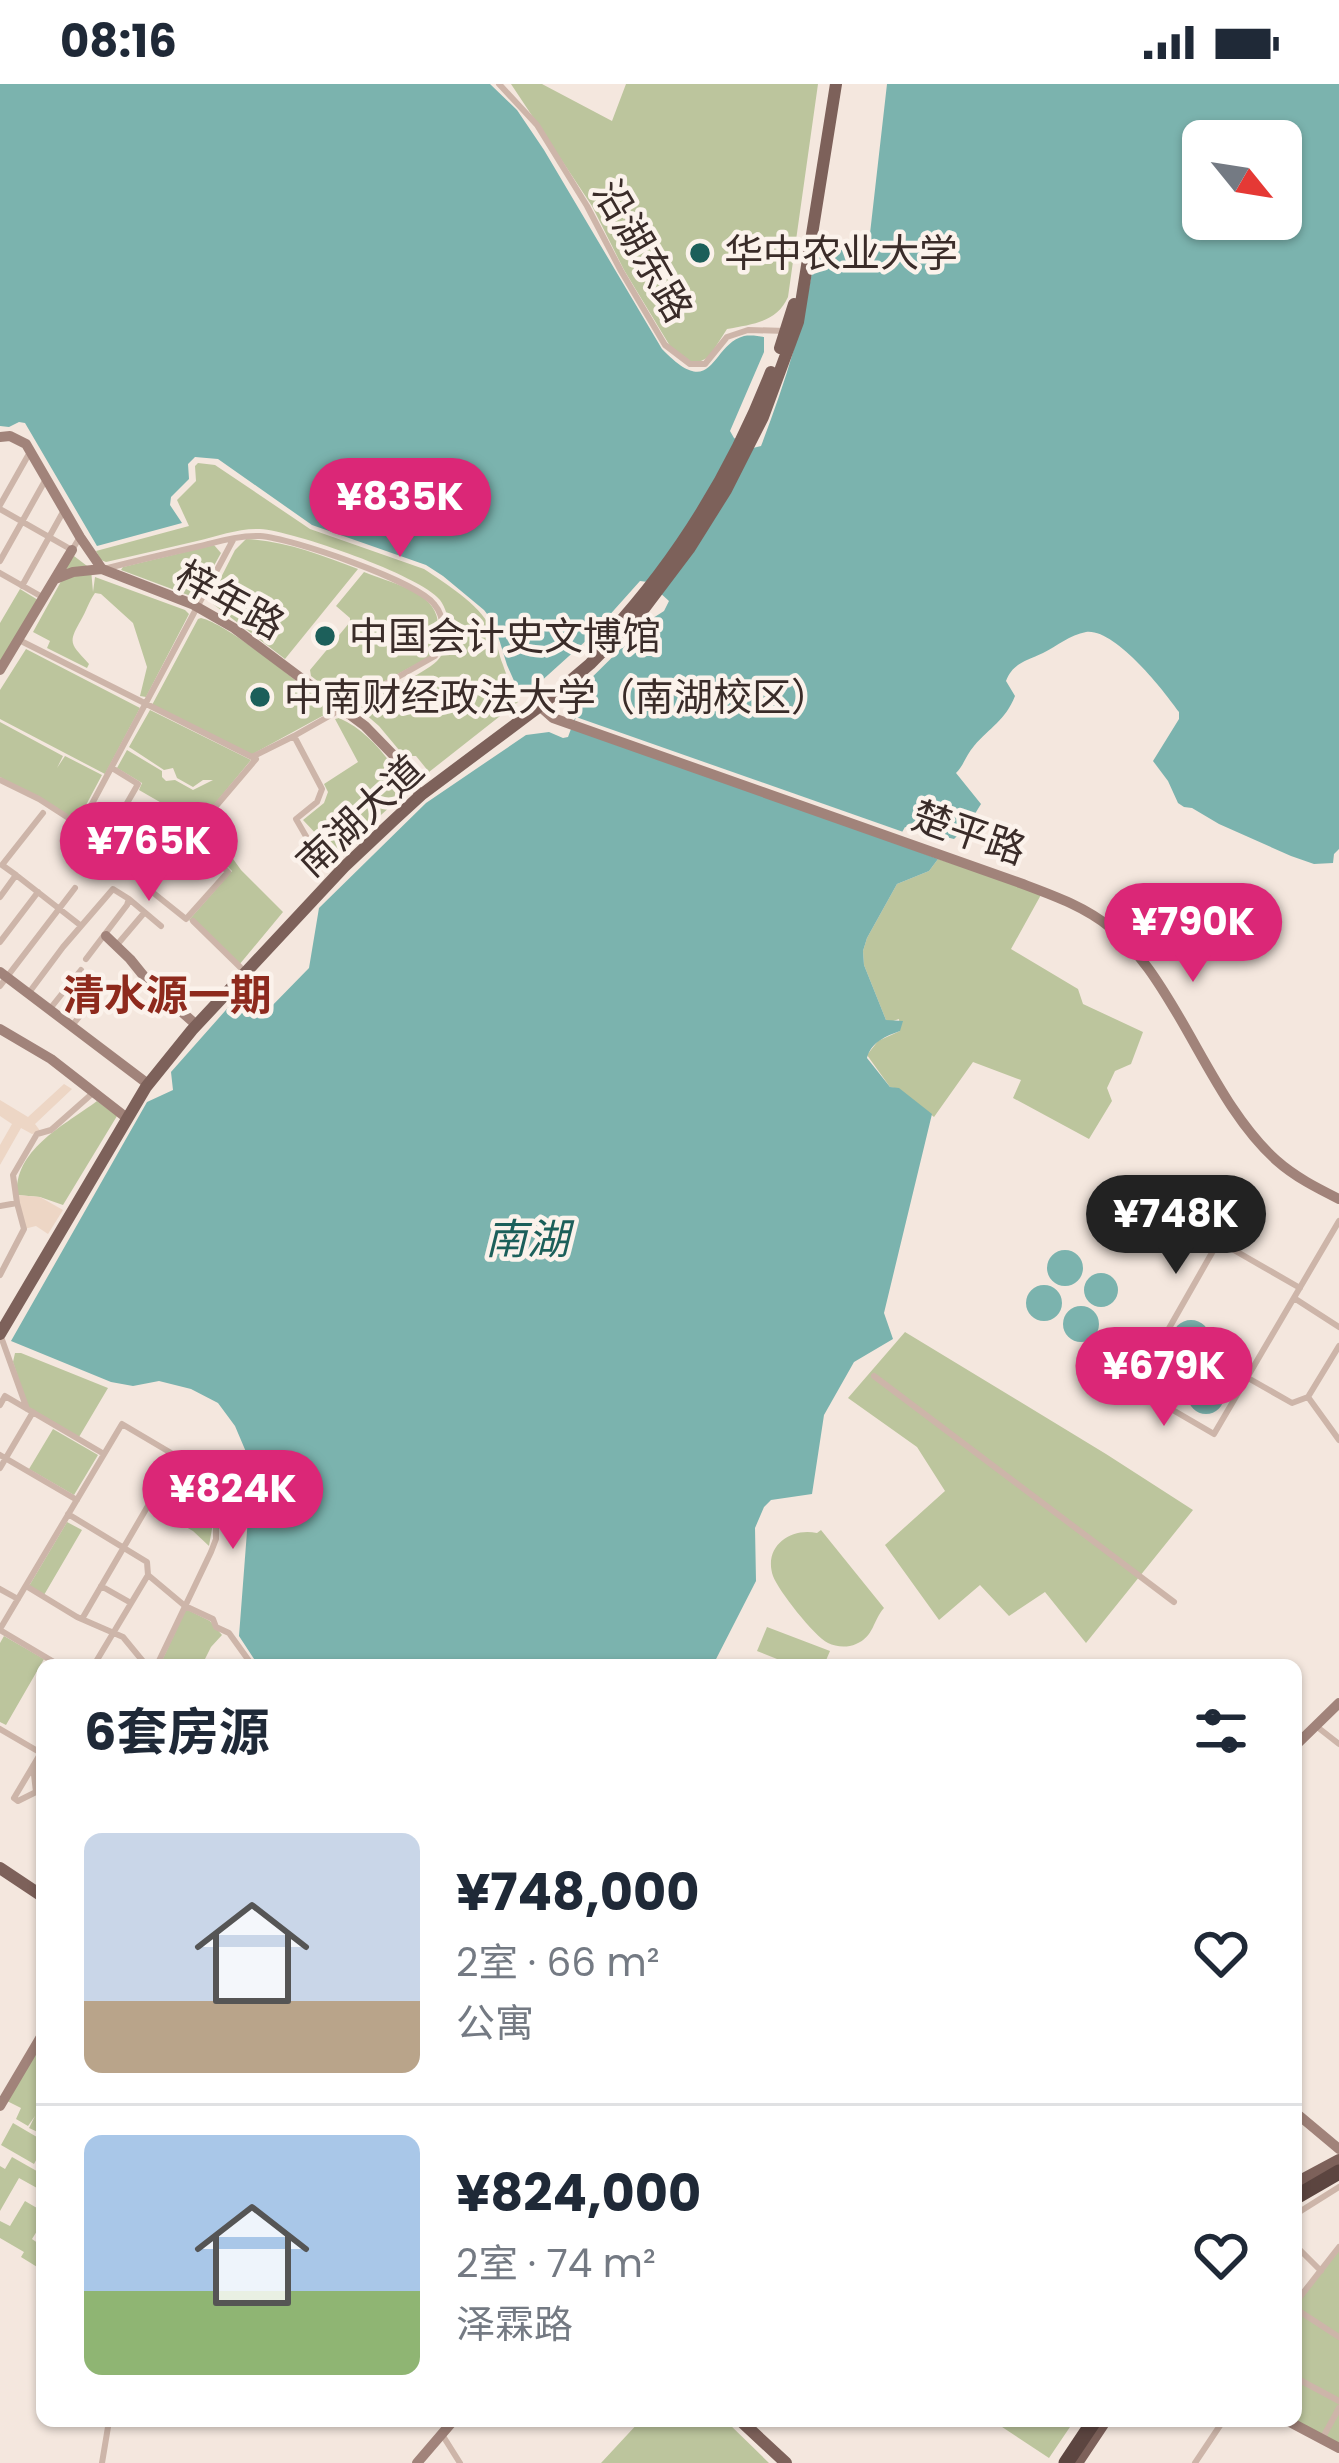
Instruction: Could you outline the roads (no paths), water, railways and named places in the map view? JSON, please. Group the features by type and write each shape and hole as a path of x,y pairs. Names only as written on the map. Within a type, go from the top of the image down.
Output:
{"highway":[{"path":"1302,2191 1339,2169"},
{"path":"1067,2463 1091,2427"}],"main road":[{"name":"南湖大道","path":"0,1321 144,1081 240,967 339,863 539,702 655,588 718,486 790,332 833,84"},
{"path":"1,438 21,440 102,569 55,579"},
{"path":"0,670 72,550"},
{"name":"梓年路","path":"102,569 234,628 374,734 420,794"},
{"name":"楚平路","path":"539,702 547,715 1076,899 1129,938 1156,970 1264,1140 1299,1171 1339,1196"},
{"name":"南湖大道","path":"0,1333 146,1088 192,1030 344,867 420,794"},
{"path":"106,936 192,1021"},
{"path":"2,979 144,1081"},
{"path":"0,1029 51,1059 71,1082 94,1092 124,1115"},
{"path":"1302,1739 1339,1703"},
{"path":"0,1864 36,1883"},
{"path":"0,1864 36,1891"},
{"path":"0,2106 36,2045"},
{"path":"1302,2119 1339,2149"},
{"path":"417,2463 448,2427"},
{"path":"747,2427 786,2463"},
{"path":"760,2427 798,2463"},
{"path":"1299,2427 1339,2448"}],"street":[{"name":"沿湖东路","path":"502,86 537,125 665,345 677,357 704,364 727,337 748,330 790,332"},
{"path":"30,452 0,507 72,550 80,537"},
{"path":"0,561 48,478"},
{"path":"22,586 65,509"},
{"path":"19,640 252,757 435,656 440,647 442,618 424,595 292,542 260,536 234,538 102,569"},
{"path":"79,828 234,538"},
{"path":"0,573 44,598"},
{"path":"294,736 322,789 317,802 296,820 308,838"},
{"path":"129,867 205,819 258,756"},
{"path":"102,846 138,784 112,768"},
{"path":"0,780 39,799 79,828 186,920 228,872 186,829"},
{"path":"44,813 1,864 80,925"},
{"path":"119,817 162,842"},
{"path":"0,897 16,875"},
{"path":"2,979 75,888"},
{"path":"28,994 113,889 161,926"},
{"path":"0,942 38,892"},
{"path":"86,959 129,899"},
{"path":"116,946 144,913"},
{"path":"193,922 240,967"},
{"path":"49,1010 81,970"},
{"path":"71,1027 102,988"},
{"path":"0,1275 24,1229 13,1175 37,1134 51,1130 94,1092"},
{"path":"1250,1186 1135,1388 1214,1434 1339,1221"},
{"path":"0,1205 17,1203"},
{"path":"1220,1243 1300,1288"},
{"path":"1294,1298 1339,1327"},
{"path":"0,1333 30,1410"},
{"path":"1247,1378 1292,1403 1308,1397 1339,1346"},
{"path":"874,1376 1174,1602"},
{"path":"0,1405 5,1396 104,1454"},
{"path":"1308,1397 1339,1440"},
{"path":"0,1468 30,1410"},
{"path":"49,1659 0,1630 122,1424 189,1465 199,1515 215,1522 211,1552 160,1659"},
{"path":"82,1619 177,1456"},
{"path":"3,1457 77,1500"},
{"path":"68,1514 148,1563 148,1575 98,1659"},
{"path":"148,1575 185,1606 230,1633 248,1659"},
{"path":"26,1586 125,1639 141,1659"},
{"path":"101,1586 131,1603"},
{"path":"0,1589 18,1599"},
{"path":"1316,1726 1339,1744"},
{"path":"0,1729 36,1749"},
{"path":"36,1761 14,1798 36,1795"},
{"path":"33,1766 36,1780"},
{"path":"1302,2213 1339,2187"},
{"path":"1302,2298 1339,2248"},
{"path":"1302,2252 1321,2271"},
{"path":"1302,2310 1339,2337"},
{"path":"1302,2382 1339,2404 1322,2439"},
{"path":"102,2463 109,2427"},
{"path":"1195,2463 1219,2427"},
{"path":"442,2434 460,2463"}],"water":[{"name":"南湖","path":"0,84 490,84 517,110 544,150 662,349 679,364 702,371 733,341 764,337 764,352 730,431 753,448 761,446 787,373 816,248 868,251 887,84 1339,84 1339,849 1333,863 1314,864 1178,803 1153,761 1179,712 1138,663 1111,640 1098,633 1080,633 1012,670 1006,681 1015,696 1011,705 956,773 981,804 954,839 905,827 896,843 938,859 929,871 897,884 863,951 886,1020 903,1021 900,1031 876,1044 867,1058 890,1087 899,1088 932,1114 884,1313 893,1339 854,1362 824,1415 812,1494 771,1500 764,1507 755,1528 756,1581 716,1659 254,1659 239,1636 252,1466 235,1426 218,1403 191,1389 159,1381 133,1386 111,1382 11,1341 147,1102 173,1090 171,1072 233,1002 265,1013 309,968 319,908 426,803 526,735 549,732 568,737 578,710 570,699 669,601 648,582 640,581 589,638 528,693 519,692 494,623 443,576 426,565 312,525 218,459 195,457 188,464 189,479 171,497 170,505 182,523 97,546 25,423 0,426"},
{"path":"1065,1250 1078,1255 1083,1268 1078,1281 1065,1286 1052,1281 1047,1268 1052,1255"},
{"path":"1101,1273 1113,1278 1118,1290 1113,1302 1101,1307 1089,1302 1084,1290 1089,1278"},
{"path":"1044,1285 1057,1290 1062,1303 1057,1316 1044,1321 1031,1316 1026,1303 1031,1290"},
{"path":"1081,1306 1094,1311 1099,1324 1094,1337 1081,1342 1068,1337 1063,1324 1068,1311"},
{"path":"1191,1320 1204,1326 1210,1339 1204,1352 1191,1358 1178,1352 1172,1339 1178,1326"},
{"path":"1227,1341 1240,1347 1246,1360 1240,1373 1227,1379 1214,1373 1208,1360 1214,1347"},
{"path":"1170,1356 1183,1361 1188,1374 1183,1387 1170,1392 1157,1387 1152,1374 1157,1361"},
{"path":"1206,1378 1219,1383 1224,1396 1219,1409 1206,1414 1193,1409 1188,1396 1193,1383"}],"place":[{"name":"华中农业大学","path":"700,253"},
{"name":"中国会计史文博馆","path":"325,636"},
{"name":"中南财经政法大学（南湖校区）","path":"260,697"}],"district":[{"name":"清水源一期","path":"167,995"}]}
